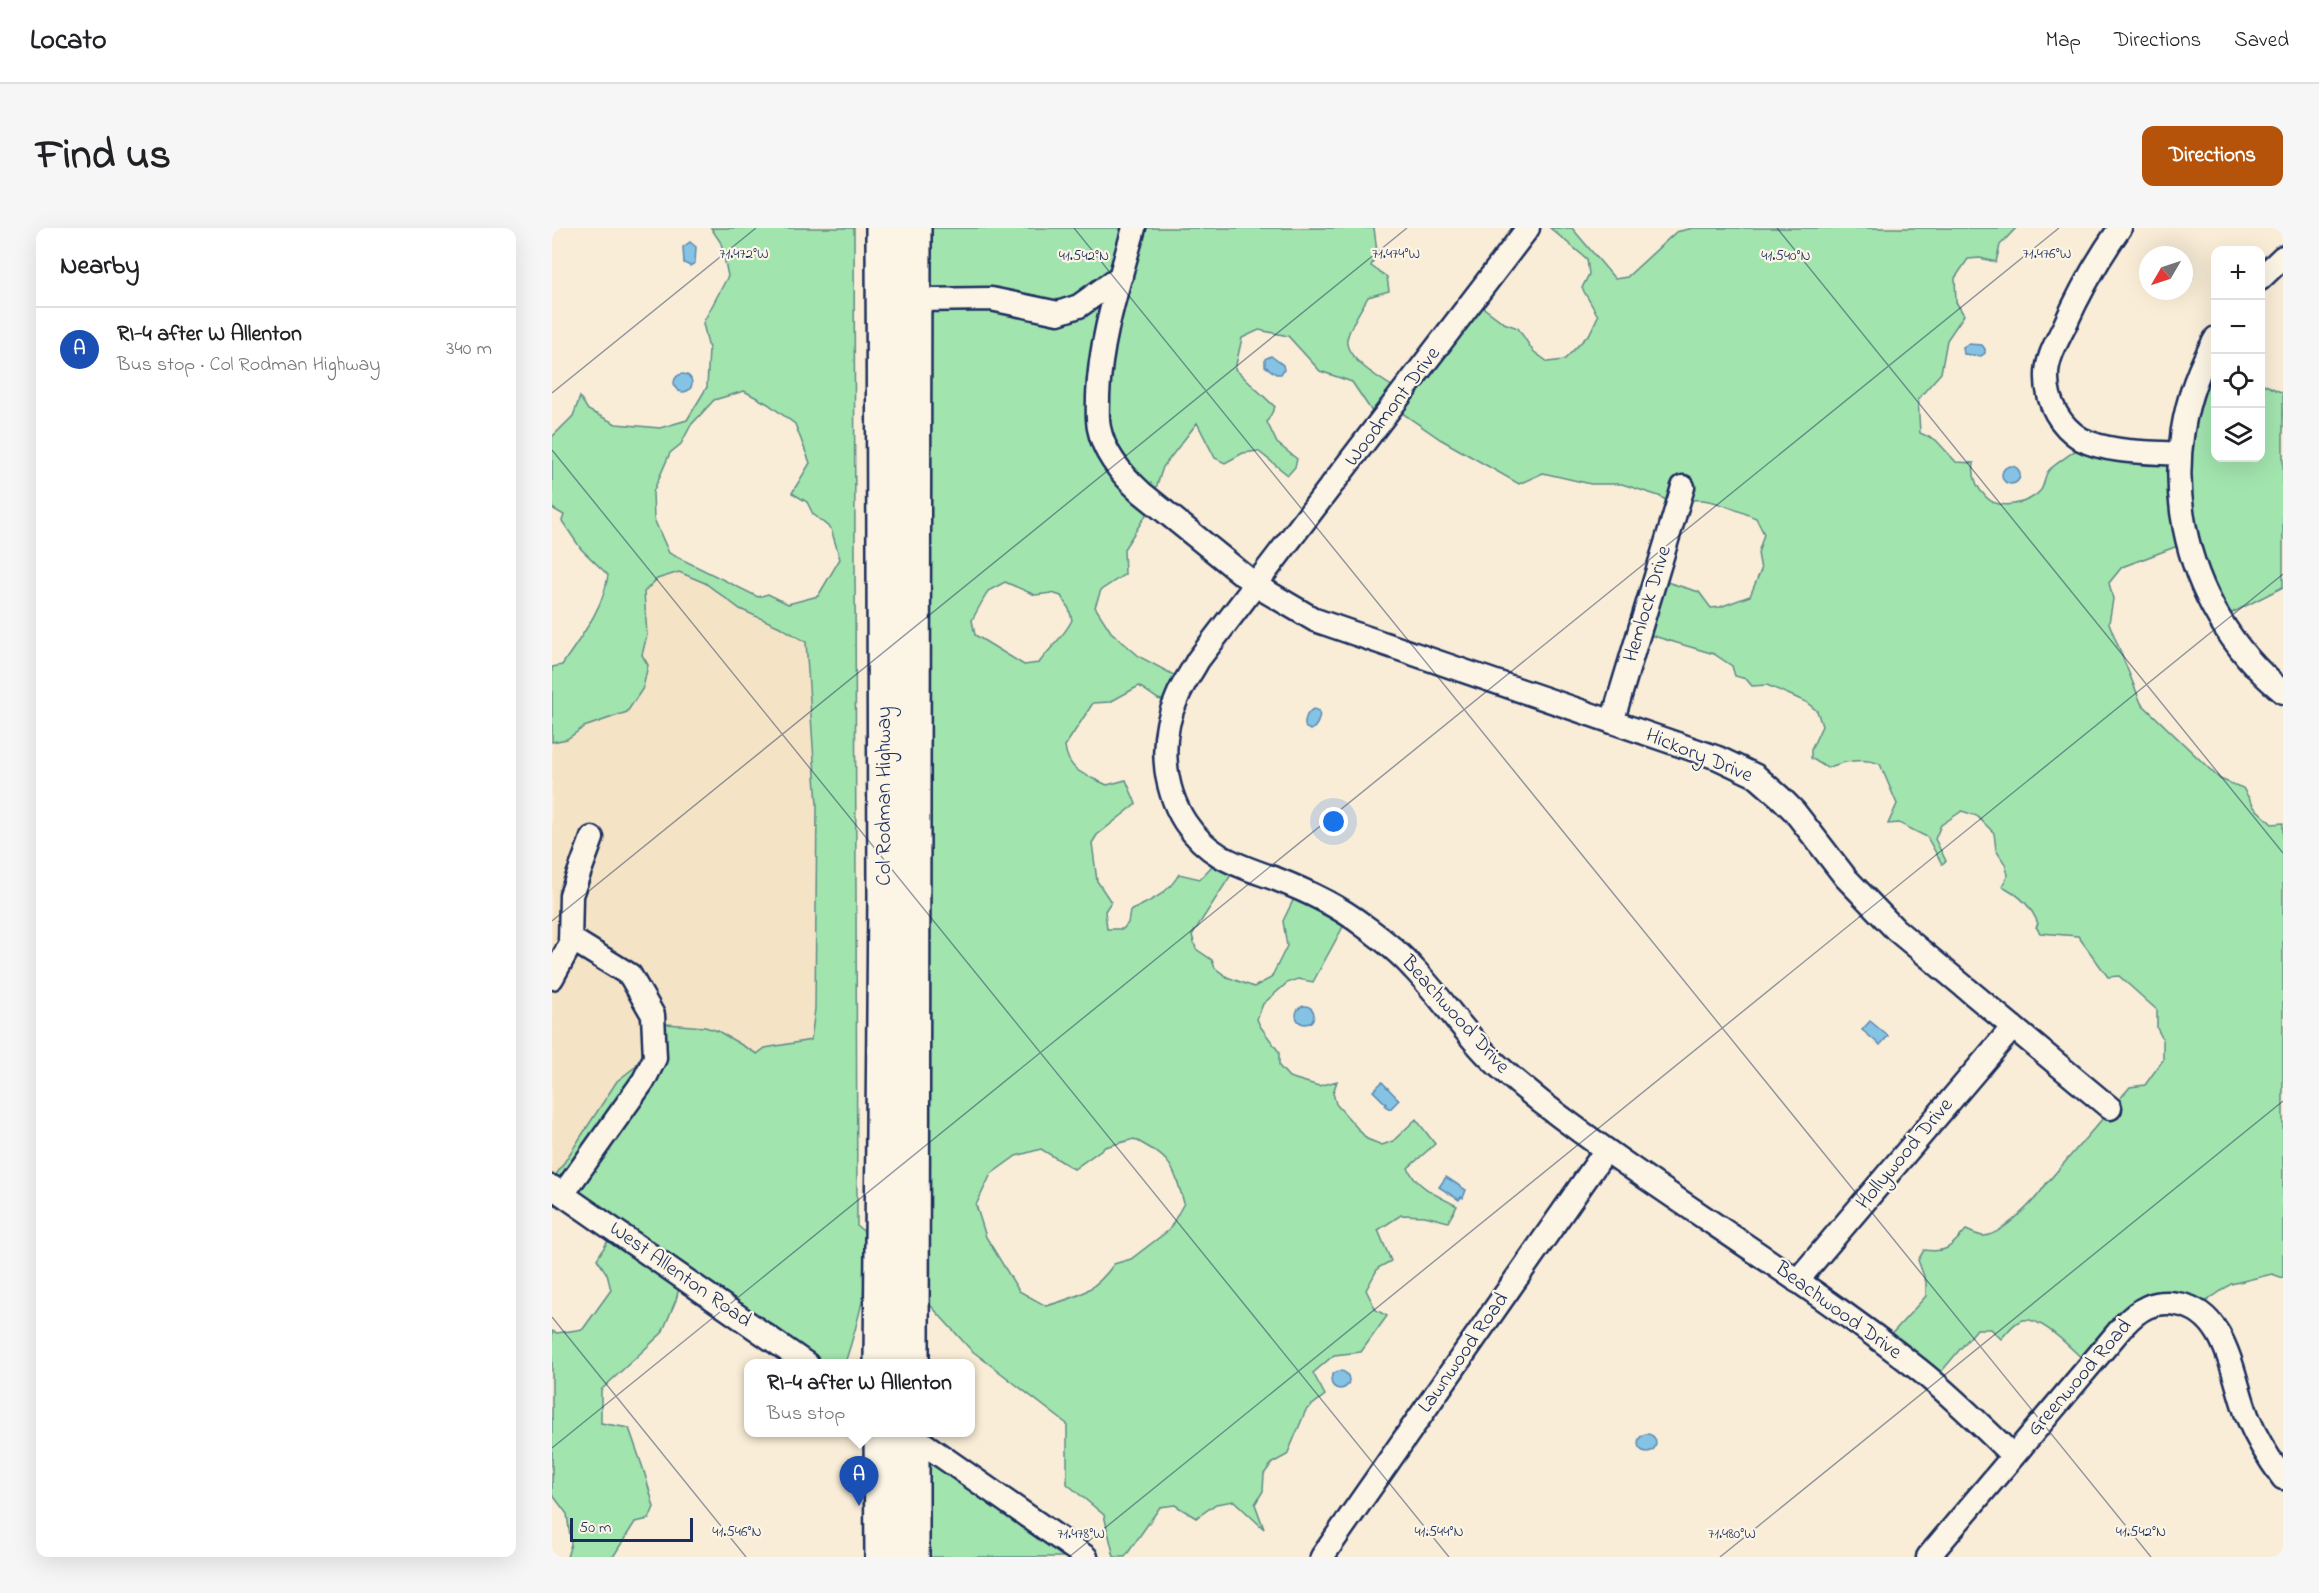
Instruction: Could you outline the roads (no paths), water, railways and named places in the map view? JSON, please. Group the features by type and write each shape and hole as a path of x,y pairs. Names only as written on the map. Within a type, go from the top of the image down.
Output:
{"highway":[{"name":"Col Rodman Highway","path":"882,228 885,894 882,1359"},
{"name":"Col Rodman Highway","path":"912,1359 915,228"},
{"path":"882,1557 902,1437"},
{"path":"903,1437 912,1557"}],"street":[{"name":"Hickory Drive","path":"1134,228 1104,340 1098,387 1099,427 1114,461 1126,478 1142,493 1257,586 1315,620 1718,759 1756,777 1794,811 1846,879 1895,929 2110,1108"},
{"name":"Woodmont Drive","path":"1257,586 1528,228"},
{"path":"2120,228 2081,289 2056,343 2049,362 2047,378 2052,405 2059,419 2070,430 2096,445 2180,454"},
{"path":"2265,274 2283,257"},
{"path":"915,300 991,299 1058,313 1079,306 1121,276"},
{"path":"2211,348 2197,376 2182,435 2179,485 2183,525 2194,564 2214,611 2249,660 2283,692"},
{"name":"Hemlock Drive","path":"1612,722 1683,487"},
{"name":"Beachwood Drive","path":"1257,586 1210,643 1176,699 1167,730 1166,771 1175,802 1184,819 1209,849 1226,860 1286,883 1333,905 1388,944 1414,968 1491,1059 1514,1080 1606,1150 1797,1281 1917,1368 2013,1456"},
{"path":"552,978 570,945 571,895 592,838"},
{"path":"557,1190 644,1080 655,1058 653,1015 630,975 570,938"},
{"name":"Hollywood Drive","path":"1797,1281 2013,1027"},
{"name":"Lawnwood Road","path":"1322,1557 1606,1150"},
{"name":"West Allenton Road","path":"557,1190 800,1359"},
{"name":"Greenwood Road","path":"1928,1557 2138,1310 2153,1304 2189,1305 2201,1312 2221,1337 2248,1420 2259,1443 2283,1478"},
{"path":"909,1437 1086,1557"}],"water":[{"path":"690,242 696,247 695,263 690,266 684,263 683,247"},
{"path":"1968,344 1982,345 1985,353 1981,356 1964,354 1963,347"},
{"path":"1271,356 1283,365 1284,370 1281,374 1276,374 1265,366 1265,359"},
{"path":"683,374 689,377 692,383 689,389 683,392 677,389 674,383 677,377"},
{"path":"2011,466 2019,471 2020,475 2015,483 2011,484 2003,479 2002,475 2007,467"},
{"path":"1314,709 1319,711 1319,716 1317,724 1311,730 1306,728 1305,720 1309,712"},
{"path":"1305,1006 1311,1009 1314,1015 1311,1021 1305,1024 1299,1021 1296,1015 1299,1009"},
{"path":"1870,1021 1888,1036 1880,1045 1862,1030"},
{"path":"1382,1082 1399,1100 1390,1109 1373,1091"},
{"path":"1446,1177 1466,1190 1463,1198 1459,1200 1439,1187"},
{"path":"1340,1371 1346,1374 1349,1380 1346,1386 1340,1389 1334,1386 1331,1380 1334,1374"},
{"path":"1647,1434 1653,1437 1656,1443 1653,1449 1647,1452 1641,1449 1638,1443 1641,1437"}],"place":[{"name":"RI-4 after W Allenton","path":"859,1506"}]}
